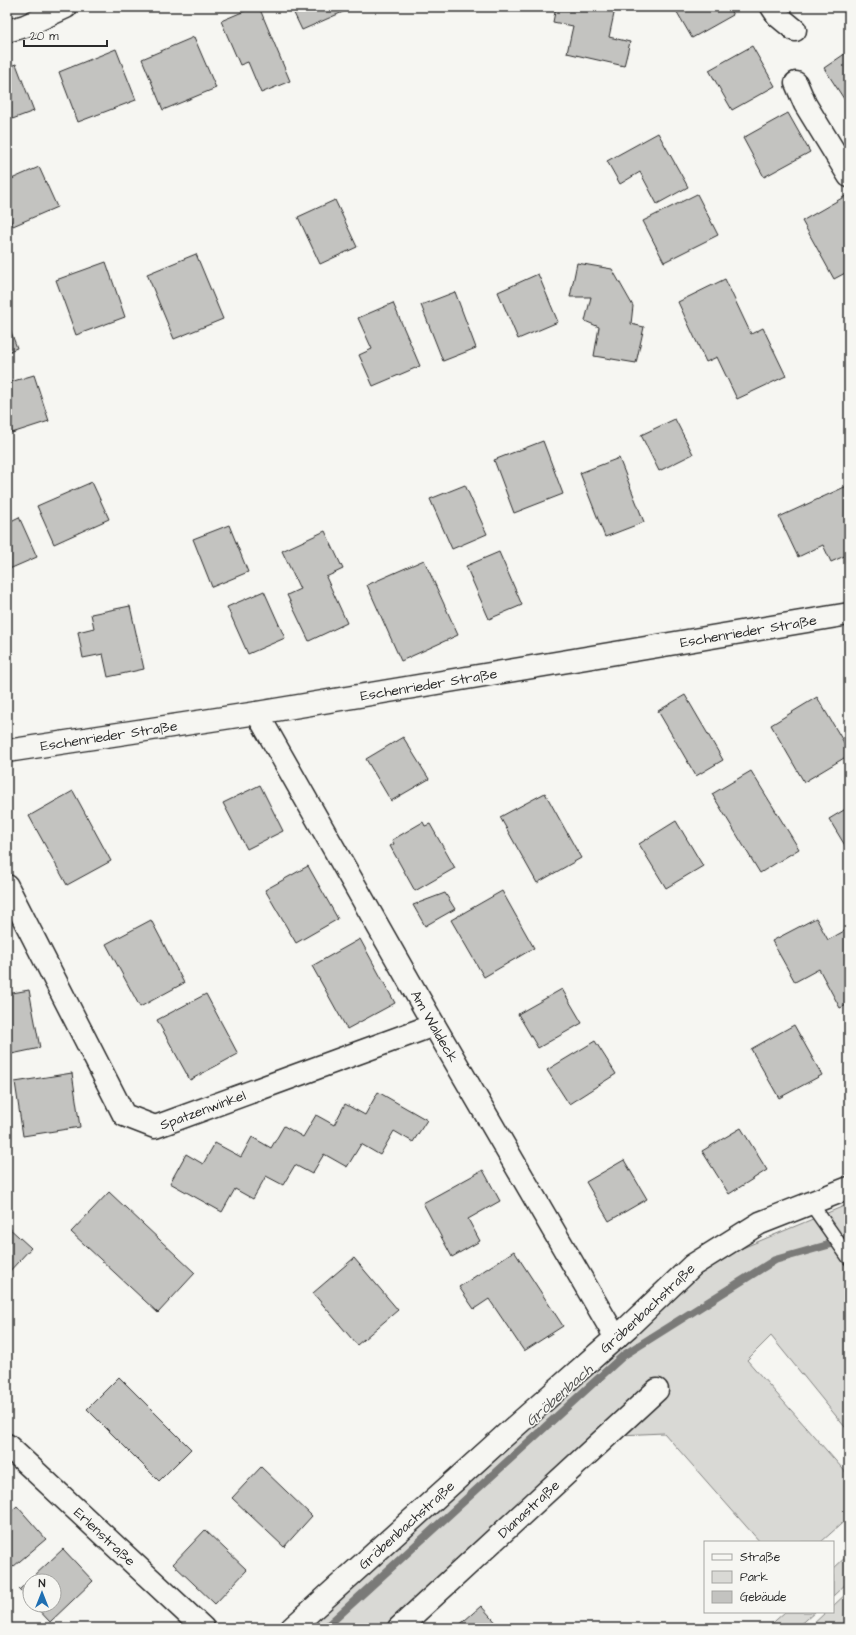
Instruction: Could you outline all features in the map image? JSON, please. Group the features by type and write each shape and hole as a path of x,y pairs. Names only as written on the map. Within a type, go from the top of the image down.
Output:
{"street":[{"path":"7,31 25,26 66,7"},
{"path":"772,7 778,16 795,30"},
{"path":"796,83 805,104 849,176"},
{"name":"Eschenrieder Straße","path":"7,752 258,713 849,614"},
{"name":"Am Waldeck","path":"258,713 434,1026 616,1338"},
{"name":"Spatzenwinkel","path":"7,886 124,1115 155,1127 434,1026"},
{"name":"Gröbenbachstraße","path":"292,1628 511,1430 616,1338 693,1265 760,1222 849,1188"},
{"name":"Dianastraße","path":"399,1628 657,1390"},
{"name":"Erlenstraße","path":"7,1445 203,1628"}],"lane":[{"path":"810,1202 834,1234 849,1258"}],"green space":[{"path":"849,1204 849,1432 771,1336 747,1360 849,1476 849,1517 822,1541 759,1541 664,1433 597,1436 387,1628 306,1628 697,1273 728,1254"},
{"path":"849,1554 849,1581 834,1595 834,1568"},
{"path":"849,1591 849,1628 809,1628 825,1613 834,1613 834,1605"},
{"path":"784,1613 814,1613 797,1628 767,1628"}],"building":[{"path":"254,7 259,7 290,81 261,93 248,62 240,65 221,21"},
{"path":"291,7 343,7 345,11 302,30"},
{"path":"556,7 605,7 615,9 609,37 630,42 624,66 567,53 573,26 553,22"},
{"path":"674,7 728,7 733,15 692,38"},
{"path":"194,37 216,88 163,110 142,59"},
{"path":"752,46 775,86 732,110 709,70"},
{"path":"116,49 136,100 78,122 59,72"},
{"path":"849,51 849,100 846,102 824,68"},
{"path":"16,64 34,111 7,121 7,67"},
{"path":"788,113 810,152 764,177 743,138"},
{"path":"658,133 688,187 657,204 640,172 620,184 607,161"},
{"path":"39,167 57,207 13,226 7,212 7,181"},
{"path":"697,194 718,235 664,262 643,221"},
{"path":"849,194 849,271 834,279 802,221"},
{"path":"335,200 357,247 320,264 298,217"},
{"path":"196,254 223,319 174,339 147,274"},
{"path":"106,262 125,317 76,335 56,280"},
{"path":"577,263 612,269 633,306 631,324 644,327 636,363 594,356 599,327 585,321 591,297 570,297"},
{"path":"538,274 558,322 518,339 498,292"},
{"path":"725,279 751,334 763,328 786,376 737,399 717,357 706,362 678,302"},
{"path":"455,292 476,348 443,361 421,305"},
{"path":"393,303 420,366 373,386 359,355 372,349 358,318"},
{"path":"7,321 17,348 7,352"},
{"path":"34,375 49,421 12,433 7,422 7,383"},
{"path":"675,419 693,454 659,471 641,435"},
{"path":"543,441 563,494 514,513 494,460"},
{"path":"619,458 644,522 605,537 580,473"},
{"path":"92,482 109,519 54,544 37,506"},
{"path":"465,485 487,534 452,549 430,499"},
{"path":"849,485 849,554 831,562 823,545 798,557 779,517"},
{"path":"19,517 37,557 7,570 7,523"},
{"path":"229,525 248,572 212,587 193,539"},
{"path":"325,531 343,569 326,577 347,623 309,641 287,595 300,589 282,551"},
{"path":"499,552 522,605 489,619 466,566"},
{"path":"424,560 458,635 401,661 367,585"},
{"path":"264,591 285,638 248,654 227,607"},
{"path":"130,606 144,669 108,677 103,654 83,658 78,632 94,628 91,614"},
{"path":"685,695 723,760 696,776 658,711"},
{"path":"817,697 849,751 849,755 804,782 771,725"},
{"path":"403,737 429,779 391,801 366,759"},
{"path":"751,771 799,849 760,873 712,794"},
{"path":"260,785 283,831 247,849 223,803"},
{"path":"73,791 111,861 67,885 29,816"},
{"path":"545,793 581,858 537,883 500,817"},
{"path":"849,807 849,852 829,819"},
{"path":"676,821 703,866 666,888 639,844"},
{"path":"423,822 425,826 430,824 455,868 415,891 390,846 394,844 392,840"},
{"path":"308,866 338,919 296,943 265,890"},
{"path":"502,891 534,948 484,977 451,920"},
{"path":"445,893 455,909 425,926 413,905"},
{"path":"816,918 828,940 846,930 849,936 849,1004 840,1008 819,969 795,982 772,941"},
{"path":"151,920 184,983 140,1007 106,944"},
{"path":"360,939 395,1003 347,1029 312,966"},
{"path":"562,989 582,1023 538,1048 518,1014"},
{"path":"29,990 40,1048 7,1055 7,994"},
{"path":"206,994 238,1054 190,1080 157,1020"},
{"path":"794,1025 822,1075 779,1098 751,1049"},
{"path":"595,1041 616,1074 569,1104 547,1070"},
{"path":"72,1073 80,1127 23,1136 15,1082"},
{"path":"378,1092 427,1120 413,1142 394,1131 380,1155 361,1144 347,1167 324,1154 312,1174 295,1165 283,1185 266,1176 253,1199 235,1189 222,1212 170,1183 186,1154 203,1164 215,1143 241,1157 252,1137 271,1148 284,1126 303,1137 316,1115 334,1125 345,1104 365,1115"},
{"path":"741,1128 767,1170 729,1194 702,1151"},
{"path":"624,1160 647,1199 609,1221 586,1182"},
{"path":"483,1170 500,1201 468,1219 480,1241 452,1257 423,1203"},
{"path":"109,1192 195,1273 158,1313 71,1232"},
{"path":"7,1226 31,1248 7,1274"},
{"path":"514,1251 563,1326 524,1351 489,1299 474,1309 459,1287"},
{"path":"354,1258 398,1310 357,1345 313,1293"},
{"path":"119,1377 191,1449 159,1481 87,1409"},
{"path":"261,1467 312,1516 284,1547 232,1498"},
{"path":"17,1506 46,1539 7,1572 7,1515"},
{"path":"205,1530 247,1570 215,1604 173,1564"},
{"path":"63,1549 93,1581 62,1611 62,1573 37,1573"},
{"path":"481,1606 501,1628 456,1628"},
{"path":"42,1613 59,1613 50,1622"}],"waterway":[{"name":"Gröbenbach","path":"325,1628 624,1355 775,1260 849,1239"}]}
